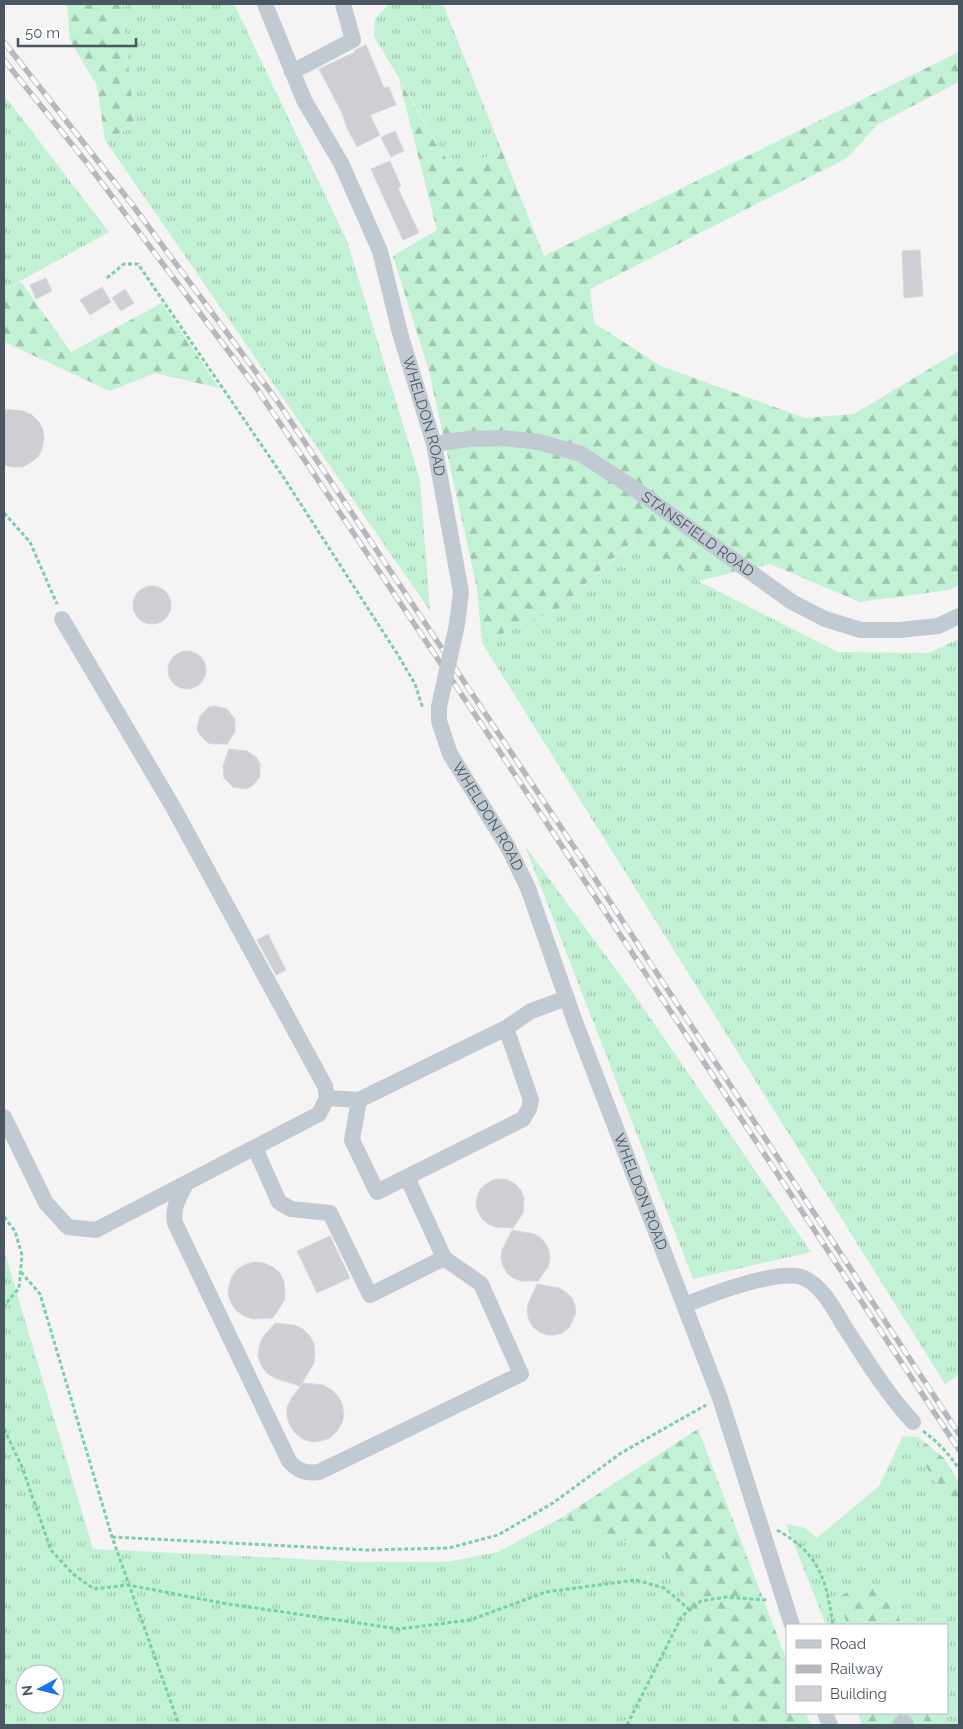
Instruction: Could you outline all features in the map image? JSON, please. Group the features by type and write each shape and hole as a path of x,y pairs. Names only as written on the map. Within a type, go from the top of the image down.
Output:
{"street":[{"name":"WHELDON ROAD","path":"265,4 304,100 341,162 380,252 400,333 434,444 461,592 457,624 432,712 439,721 450,754 508,847 522,875 720,1398 792,1624"},
{"path":"292,72 353,40 346,8 343,4"},
{"name":"STANSFIELD ROAD","path":"434,444 468,439 504,438 539,442 581,454 635,489 792,602 825,619 861,630 900,630 938,626 959,616"},
{"path":"4,1117 46,1203 68,1226 96,1230 319,1114 327,1098 325,1086 173,807 62,619"},
{"path":"327,1098 360,1100 506,1028 531,1011 567,998"},
{"path":"360,1100 352,1140 377,1192 508,1128 522,1119 529,1109 531,1100 506,1028"},
{"path":"255,1148 279,1202 291,1209 330,1213 370,1295 444,1258"},
{"path":"186,1184 176,1205 175,1223 289,1461 304,1472 319,1472 521,1374 481,1284 444,1258 407,1177"},
{"path":"685,1305 716,1292 774,1277 791,1275 806,1278 823,1293 847,1342 895,1403 913,1422"},
{"path":"900,1725 905,1723 906,1725"}],"path":[{"path":"108,278 124,264 138,264 284,478 398,655 432,712"},
{"path":"4,513 30,542 62,619"},
{"path":"4,1217 15,1231 22,1255 22,1272 19,1288 4,1306"},
{"path":"22,1272 40,1294 112,1538 179,1725"},
{"path":"112,1538 367,1550 449,1548 498,1535 553,1504 621,1453 720,1398"},
{"path":"913,1422 934,1439 959,1469"},
{"path":"4,1429 22,1467 50,1550 73,1574 94,1589 128,1585 222,1603 399,1629 470,1620 546,1592 636,1580 664,1588 690,1610"},
{"path":"758,1519 802,1547 813,1558 823,1575 833,1624"},
{"path":"627,1725 682,1616 701,1601 726,1597 784,1601"}],"green space":[{"path":"67,4 128,4 122,7 135,126 105,140 97,86 70,40"},
{"path":"128,4 234,4 347,241 420,480 430,611 105,140 135,126 122,7"},
{"path":"389,4 443,4 502,151 453,170 374,36 375,19"},
{"path":"959,52 959,82 878,124 847,158 590,289 594,323 661,366 805,418 854,414 959,351 959,585 949,590 860,602 770,564 698,581 635,539 558,609 482,643 477,588 429,371 393,256 437,230 399,80 453,170 502,151 544,256"},
{"path":"4,95 109,232 4,290"},
{"path":"21,282 71,352 162,303 219,388 155,373 110,391 4,342 4,290"},
{"path":"636,539 698,581 838,652 928,653 959,639 959,1375 945,1384 482,643 558,609"},
{"path":"525,846 629,987 811,1252 693,1279"},
{"path":"4,1250 93,1549 363,1562 447,1562 498,1552 561,1518 666,1555 735,1725 4,1725"},
{"path":"698,1429 786,1658 786,1714 806,1714 811,1725 735,1725 666,1555 561,1518"},
{"path":"903,1436 918,1437 925,1465 959,1518 959,1725 934,1725 928,1714 948,1714 948,1624 900,1624 896,1591 839,1597 847,1624 826,1624 786,1524 805,1528 817,1538 879,1486"},
{"path":"918,1437 944,1458 959,1482 959,1518 925,1465"},
{"path":"863,1583 896,1591 900,1624 847,1624 839,1597"},
{"path":"858,1714 928,1714 934,1725 862,1725"}],"building":[{"path":"366,45 384,88 389,87 396,105 370,115 380,135 357,147 319,69"},
{"path":"395,131 404,151 391,157 381,137"},
{"path":"390,161 401,186 398,188 419,233 403,240 371,169"},
{"path":"920,250 923,296 904,298 902,251"},
{"path":"46,278 52,291 36,299 30,285"},
{"path":"102,287 111,302 90,315 80,300"},
{"path":"125,289 134,303 121,311 112,298"},
{"path":"4,409 23,411 32,415 39,422 43,430 44,439 38,457 22,467 4,465"},
{"path":"152,586 166,591 171,605 166,619 152,624 138,619 133,605 138,591"},
{"path":"187,651 201,656 206,670 201,684 187,689 173,684 168,670 173,656"},
{"path":"215,706 227,709 235,719 235,732 227,744 208,743 199,734 197,728 200,716 209,707"},
{"path":"229,749 247,751 257,758 260,764 260,777 252,786 246,789 233,787 224,778 223,766"},
{"path":"268,934 286,970 276,975 257,940"},
{"path":"501,1179 515,1184 521,1190 524,1198 523,1213 513,1228 496,1227 488,1224 482,1219 476,1205 480,1189 493,1180"},
{"path":"512,1230 534,1234 546,1244 550,1259 548,1267 538,1281 521,1281 513,1278 503,1266 502,1250"},
{"path":"330,1236 350,1278 317,1293 297,1251"},
{"path":"255,1262 273,1267 280,1273 284,1282 284,1301 273,1318 253,1319 244,1316 231,1303 228,1294 232,1276 246,1264"},
{"path":"537,1284 559,1288 572,1298 576,1313 569,1328 562,1333 547,1335 539,1332 529,1320 528,1304"},
{"path":"275,1323 294,1325 303,1329 310,1336 314,1344 314,1363 300,1386 274,1378 261,1365 258,1356 262,1338"},
{"path":"303,1383 323,1385 338,1396 342,1404 344,1414 342,1423 330,1438 312,1442 303,1439 290,1426 287,1417 287,1407"}],"railway":[{"path":"4,42 131,203 278,402 584,862 959,1434"},
{"path":"4,60 87,163 257,389 498,749 959,1450"}]}
